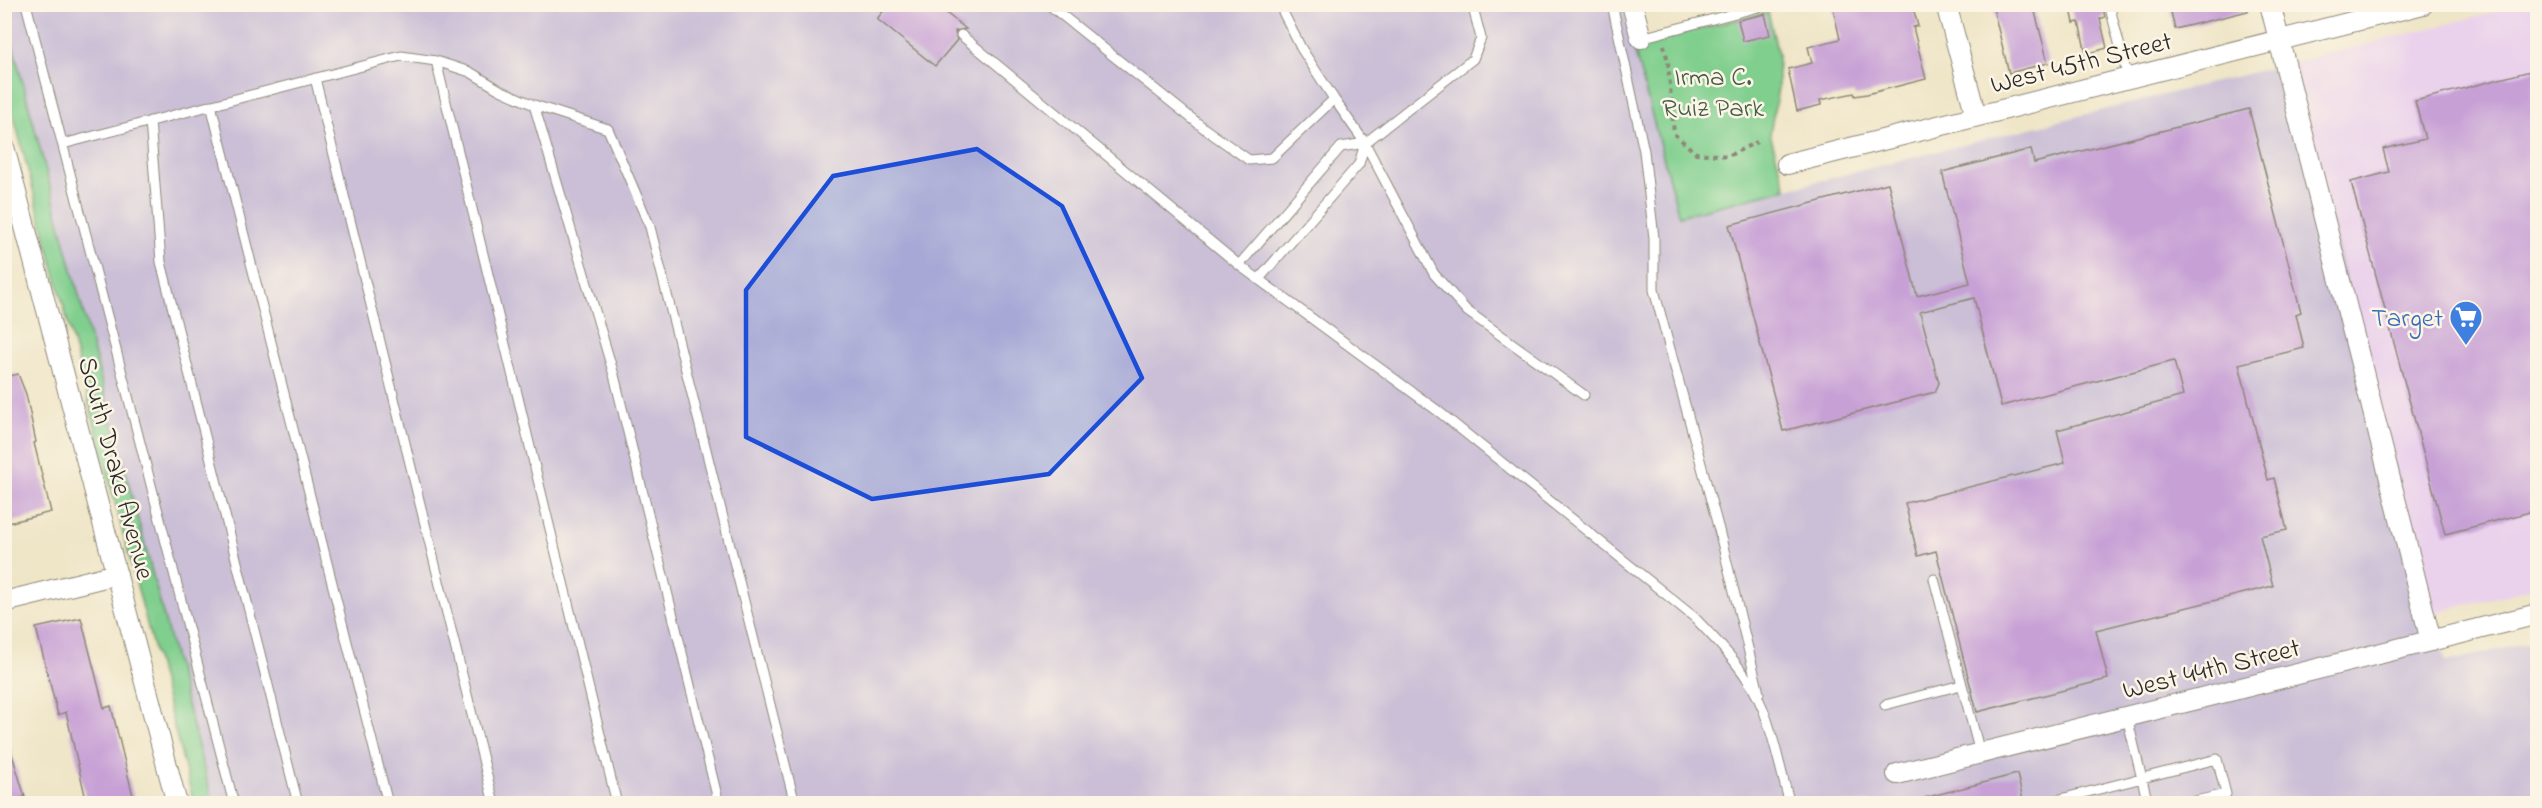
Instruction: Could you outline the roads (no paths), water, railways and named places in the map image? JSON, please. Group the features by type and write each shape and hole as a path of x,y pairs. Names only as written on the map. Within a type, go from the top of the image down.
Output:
{"street":[{"path":"1632,4 1641,38"},
{"path":"1946,4 1976,116"},
{"path":"2270,4 2432,641"},
{"name":"West 45th Street","path":"1787,164 2424,4"},
{"name":"South Drake Avenue","path":"4,147 177,804"},
{"path":"4,602 117,574"},
{"name":"West 44th Street","path":"1897,774 2538,614"}],"lane":[{"path":"26,4 234,804"},
{"path":"1048,4 1205,129 1249,160 1272,158 1334,99"},
{"path":"1279,4 1301,48 1365,143 1434,274 1467,311 1584,395"},
{"path":"1239,265 1341,147 1365,143 1473,59 1481,38 1472,4"},
{"path":"1612,4 1644,151 1654,238 1654,291 1719,530 1763,710 1790,804"},
{"path":"1641,38 1770,4"},
{"path":"2109,4 2128,78"},
{"path":"961,35 1239,265 1438,411 1694,617 1725,649 1751,686 1763,710"},
{"path":"63,144 401,56 436,61 470,72 500,90 534,105 608,129 650,227 795,804"},
{"path":"436,61 617,804"},
{"path":"315,78 494,804"},
{"path":"211,105 388,804"},
{"path":"534,105 614,375 719,804"},
{"path":"150,121 161,262 298,804"},
{"path":"1259,279 1359,164 1365,143"},
{"path":"1934,579 1980,753"},
{"path":"1885,705 1961,685"},
{"path":"2127,717 2148,804"},
{"path":"2042,804 2217,759 2226,794 2183,804"}],"place":[{"name":"Target","path":"2466,346"}],"park label":[{"name":"Irma C. Ruiz Park","path":"1713,92"}]}
